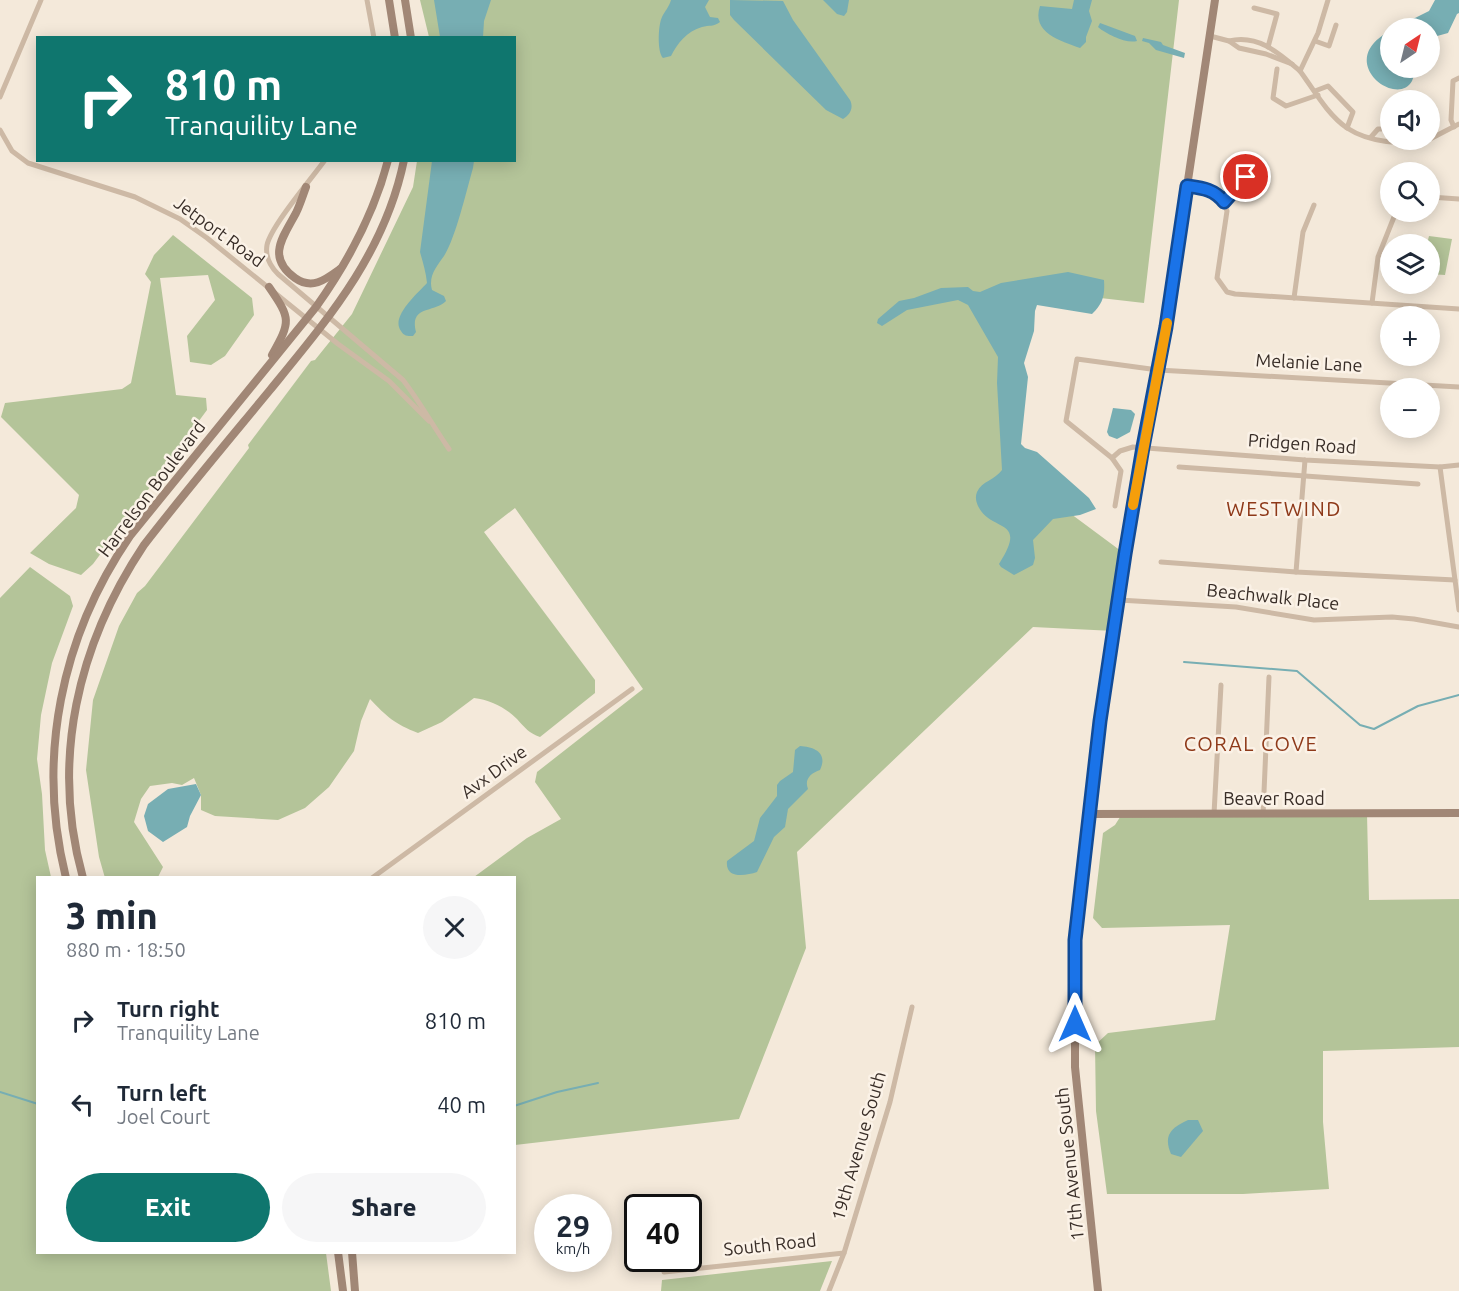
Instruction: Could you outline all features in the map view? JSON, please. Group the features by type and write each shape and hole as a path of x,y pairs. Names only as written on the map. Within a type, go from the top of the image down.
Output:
{"main road":[{"path":"389,0 395,36"},
{"path":"405,0 411,36"},
{"name":"17th Avenue South","path":"1098,1291 1075,1066 1075,940 1100,721 1143,447 1166,327 1215,0"},
{"name":"Harrelson Boulevard","path":"66,876 54,805 54,754 67,669 82,625 101,584 130,536 316,307 344,266 372,208 387,162"},
{"name":"Harrelson Boulevard","path":"83,876 72,822 70,750 81,682 101,622 120,584 144,545 348,292 372,250 392,203 403,162"},
{"path":"306,187 297,211 280,241 282,266 300,282 310,284 324,280 344,266"},
{"path":"264,371 282,337 286,324 284,309 269,287"},
{"name":"Beaver Road","path":"1089,814 1459,813"},
{"path":"338,1254 343,1291"},
{"path":"352,1254 355,1291"}],"street":[{"path":"0,97 41,0"},
{"path":"367,0 374,36"},
{"path":"1300,71 1315,41 1328,0"},
{"path":"1254,8 1277,14 1266,54"},
{"path":"1315,41 1329,46 1336,25"},
{"path":"1210,36 1229,41 1239,48 1266,54 1292,64"},
{"path":"1229,41 1240,38 1268,46 1286,57 1300,71 1330,111 1347,128 1380,140"},
{"path":"1276,69 1273,98 1286,106 1328,86 1353,112 1347,128"},
{"path":"1440,133 1456,125 1451,120 1453,81 1459,78"},
{"path":"1371,137 1380,129"},
{"name":"Jetport Road","path":"0,130 12,151 28,163 117,190 164,211 207,238 398,389 429,421"},
{"name":"Jetport Road","path":"324,162 274,230 267,244 269,263 316,307 403,380 419,400 429,421"},
{"path":"1224,202 1246,177"},
{"path":"1187,186 1207,188 1218,193 1224,202 1227,211 1217,278 1227,292 1459,309"},
{"path":"1440,198 1459,200"},
{"path":"1294,298 1303,232 1314,205"},
{"path":"1372,303 1378,257 1392,222"},
{"name":"Melanie Lane","path":"1112,458 1066,421 1077,359 1158,370 1459,387"},
{"path":"429,421 449,449"},
{"path":"1115,506 1121,471 1112,458 1120,451 1143,447"},
{"name":"Pridgen Road","path":"1143,447 1305,460 1440,467 1459,465"},
{"path":"1296,572 1305,460"},
{"path":"1179,467 1418,484"},
{"path":"1440,467 1456,557 1455,580 1459,610"},
{"path":"1161,562 1455,580"},
{"name":"Beachwalk Place","path":"1119,600 1236,607 1314,620 1392,617 1459,627"},
{"path":"1263,815 1269,677"},
{"path":"1214,814 1221,685"},
{"name":"Avx Drive","path":"375,876 632,689"},
{"name":"19th Avenue South","path":"829,1291 844,1253 890,1102 912,1007"},
{"name":"South Road","path":"702,1268 844,1253"}],"green space":[{"path":"420,0 1179,0 1144,303 1022,289 1005,465 1125,554 1114,631 1033,627 797,852 806,948 739,1119 516,1145 516,876 475,876 527,838 561,819 535,782 537,772 643,689 515,508 484,532 595,680 595,693 540,737 527,730 502,708 480,699 474,698 442,722 418,733 392,719 370,699 361,721 354,751 329,787 305,808 278,820 215,816 201,810 201,795 194,778 182,785 172,783 150,786 141,799 134,822 163,867 158,876 104,876 99,857 86,770 93,700 119,626 137,593 145,586 249,448 248,445 311,361 315,360 352,314 413,187 417,162 516,162 516,36 429,36"},
{"path":"173,235 252,298 254,315 225,356 211,365 190,362 187,336 215,300 208,275 160,278 176,395 206,398 207,410 93,564 81,575 49,564 30,553 76,508 79,495 1,417 5,403 122,389 131,383 151,282 145,274 154,255"},
{"path":"1440,237 1452,239 1445,275 1440,275"},
{"path":"30,567 70,596 73,606 52,663 41,715 37,759 42,794 45,850 51,876 36,876 36,1254 326,1254 331,1291 0,1291 0,598"},
{"path":"1122,814 1367,814 1369,900 1459,899 1459,1047 1323,1051 1323,1122 1329,1189 1243,1194 1107,1194 1096,1111 1095,1045 1108,1033 1215,1020 1230,925 1102,928 1093,918 1103,833 1115,825"},
{"path":"832,1261 820,1291 661,1291 662,1280"}],"water":[{"path":"434,0 491,0 484,21 483,36 440,36"},
{"path":"671,0 709,0 705,7 710,17 718,18 720,22 716,25 702,27 687,35 671,56 663,58 659,44 660,26"},
{"path":"730,0 783,1 793,20 850,100 851,111 848,115 843,119 826,110 734,20 730,15"},
{"path":"823,0 849,0 847,12 844,16 837,14"},
{"path":"1074,0 1092,0 1089,11 1092,21 1086,42 1080,48 1050,34 1040,23 1038,15 1040,6 1072,9"},
{"path":"1435,0 1459,0 1459,13 1448,33 1440,35 1440,18 1415,18 1429,11"},
{"path":"1100,23 1135,36 1137,41 1122,40 1111,35 1098,27"},
{"path":"1143,38 1161,42 1163,45 1185,53 1184,58 1156,50 1149,43 1142,41"},
{"path":"1380,38 1380,78 1413,78 1404,88 1394,89 1374,78 1368,67 1367,55 1374,43"},
{"path":"432,162 474,162 453,238 431,280 432,290 444,296 446,301 420,313 416,317 416,332 413,336 407,336 401,331 399,319 406,306 427,283 420,252"},
{"path":"1068,272 1104,280 1102,299 1092,314 1037,305 1034,331 1024,363 1028,377 1021,444 1037,452 1089,498 1096,509 1080,515 1053,519 1033,540 1035,558 1033,565 1014,575 999,564 1007,549 1010,539 1009,532 984,514 976,499 979,488 1002,470 997,383 998,357 968,305 958,300 907,310 882,326 877,323 878,319 899,301 941,288 968,287 980,292 1001,283"},
{"path":"1113,408 1131,410 1135,414 1130,432 1117,439 1109,436 1107,432"},
{"path":"800,746 819,752 822,759 820,770 809,777 808,789 788,809 785,827 774,837 757,872 742,875 732,873 727,867 727,861 754,841 760,818 777,796 777,785 793,772 795,750"},
{"path":"196,784 201,795 187,827 163,842 148,831 144,816 148,804 168,789"},
{"path":"1188,1120 1198,1120 1203,1131 1181,1157 1171,1154 1168,1142 1170,1133"}],"waterway":[{"path":"1184,662 1297,671 1360,725 1374,729 1418,706 1459,695"},
{"path":"516,1105 557,1092 598,1083"},
{"path":"0,1092 36,1103"}],"slow traffic":[{"path":"1133,505 1167,323"}],"district":[{"name":"WESTWIND","path":"1284,509"},
{"name":"CORAL COVE","path":"1251,744"}],"route":[{"path":"1075,1024 1075,940 1100,721 1125,554 1166,327 1187,186 1207,188 1218,193 1224,202 1246,177"}]}
